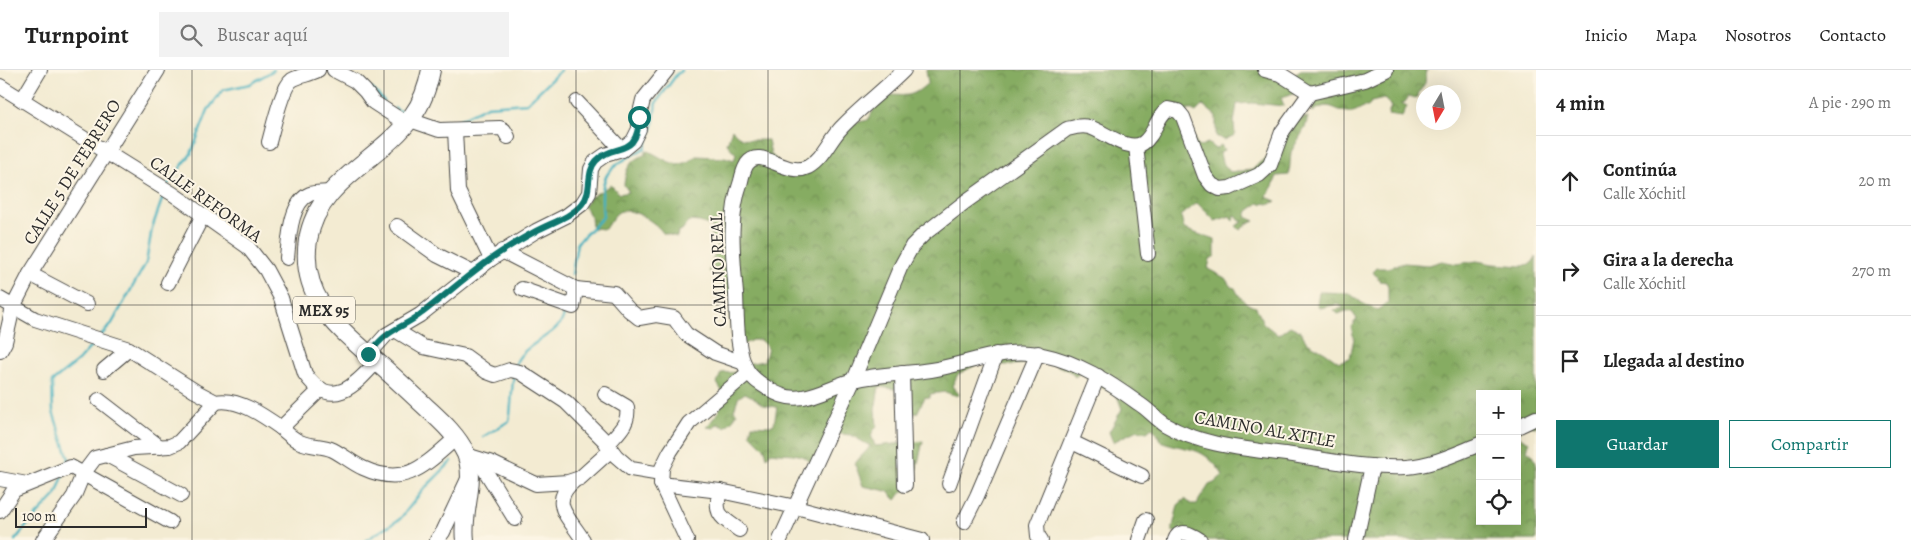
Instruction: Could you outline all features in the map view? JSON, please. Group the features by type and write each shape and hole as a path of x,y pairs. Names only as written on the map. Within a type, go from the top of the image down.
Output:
{"main road":[{"name":"MEX 95","path":"430,71 422,98 408,122 397,134 330,192 320,208 310,232 307,253 316,296 327,314 340,329 442,422 472,457 464,540"}],"street":[{"path":"22,100 40,70"},
{"name":"CALLE 5 DE FEBRERO","path":"0,351 5,342 13,307 30,274 108,153 158,70"},
{"path":"269,142 286,86 295,78 305,77 318,70"},
{"path":"334,70 355,81 373,102 408,122 434,129 500,128 504,130 508,137"},
{"path":"281,428 321,389 334,394 344,392 354,386 386,335 420,315 497,255 536,231 566,216 582,204 588,193 591,169 605,155 622,150 633,141 639,129 639,117 643,100 667,70"},
{"name":"CAMINO REAL","path":"746,368 738,336 732,246 734,200 746,165 753,159 762,158 792,170 802,170 811,166 821,156 843,126 904,70"},
{"path":"1265,70 1280,74 1310,93"},
{"path":"780,540 853,380 900,268 912,246 924,234 1067,129 1079,126 1090,127 1125,144 1136,146 1144,143 1163,112 1168,109 1173,109 1183,117 1205,176 1220,189 1230,188 1259,175 1270,165 1282,132 1310,93 1365,80 1386,70"},
{"name":"CALLE REFORMA","path":"0,86 168,191 248,247 266,270 281,298 305,374 311,382 321,389"},
{"path":"577,102 622,150"},
{"path":"455,130 458,191 497,255 576,289 614,293 639,318 656,315 674,318 686,334 715,353 746,368 759,383 776,394 794,398 808,396 853,380"},
{"path":"1136,146 1148,254"},
{"path":"287,258 290,229 298,203 310,194 330,192"},
{"path":"168,283 203,216"},
{"path":"397,226 442,258 473,273"},
{"path":"30,274 87,304"},
{"path":"522,289 567,305 576,289"},
{"path":"0,299 35,319 129,349 195,392 216,402"},
{"path":"395,330 423,347 465,356 487,372 498,375 512,370 566,402 631,469 661,479 796,507 914,539"},
{"path":"104,370 129,349"},
{"path":"964,522 1038,353"},
{"name":"CAMINO AL XITLE","path":"853,380 929,370 996,354 1038,353 1060,358 1098,376 1139,403 1164,423 1189,436 1221,444 1372,466 1406,467 1434,463 1476,446"},
{"path":"949,484 996,354"},
{"path":"687,540 661,479 670,452 689,423 746,368"},
{"path":"902,373 905,485"},
{"path":"1041,540 1038,536 1037,525 1098,376"},
{"path":"583,540 560,501 563,491 574,481 585,475 609,448 629,416 627,407 606,394"},
{"path":"99,400 160,446"},
{"path":"0,511 14,490 54,473 77,470 96,458 134,448 170,446 179,442 216,402 226,400 244,407 281,428 298,441 333,450 363,468 381,474 399,476 414,471 456,438"},
{"path":"1521,425 1536,418"},
{"path":"1072,442 1142,476"},
{"path":"107,455 181,495"},
{"path":"472,457 492,463 536,484 574,481"},
{"path":"472,457 515,518"},
{"path":"1356,540 1372,466"},
{"path":"77,470 170,522"},
{"path":"43,540 74,496 77,470"},
{"path":"437,540 443,532 469,476"},
{"path":"0,479 27,484"},
{"path":"720,491 716,503 719,515 739,530"},
{"path":"1139,540 1146,520"},
{"path":"1175,540 1176,535 1187,532 1200,540"}],"green space":[{"path":"926,70 1285,70 1294,74 1301,70 1427,70 1424,85 1416,85 1416,98 1409,96 1405,102 1401,103 1407,106 1402,117 1388,115 1391,106 1384,99 1371,102 1368,107 1352,112 1324,106 1313,112 1312,104 1300,100 1299,93 1296,93 1281,98 1284,106 1253,103 1237,104 1234,123 1235,135 1224,140 1216,136 1216,116 1203,105 1196,112 1188,108 1186,122 1198,147 1208,143 1215,149 1221,145 1224,150 1220,154 1222,162 1230,172 1252,170 1260,162 1270,157 1293,120 1308,117 1305,128 1291,152 1289,175 1277,176 1266,197 1276,201 1271,204 1259,203 1248,211 1246,217 1255,221 1248,223 1240,230 1236,226 1243,222 1234,214 1233,221 1230,216 1215,221 1197,203 1181,216 1184,229 1215,240 1215,256 1210,259 1208,269 1225,278 1243,300 1249,305 1256,307 1263,323 1278,335 1290,326 1300,331 1307,342 1339,362 1350,358 1354,338 1351,327 1357,319 1352,312 1346,311 1338,314 1334,310 1344,308 1338,304 1320,308 1317,304 1319,292 1349,293 1362,303 1377,310 1388,303 1388,286 1386,282 1380,281 1373,272 1377,268 1388,268 1404,263 1429,265 1442,261 1457,264 1477,261 1523,266 1532,263 1536,257 1536,427 1523,425 1521,429 1521,390 1476,390 1476,525 1521,525 1521,438 1529,442 1527,451 1533,455 1536,463 1536,540 1193,540 1190,536 1172,531 1178,505 1185,499 1191,504 1197,504 1209,485 1223,475 1215,465 1202,454 1160,441 1157,433 1152,428 1147,432 1137,430 1113,442 1109,432 1122,409 1117,396 1086,378 1081,372 1075,377 1071,372 1047,361 1012,365 978,364 958,374 952,386 959,394 958,396 945,392 930,394 930,398 925,397 917,413 902,413 902,390 879,387 875,410 877,425 871,435 875,446 923,441 913,485 901,493 896,500 887,491 863,486 855,464 870,446 851,435 832,433 813,466 800,455 771,452 767,457 765,449 750,434 752,425 770,426 774,424 777,407 763,405 745,393 738,398 734,410 737,413 733,420 725,427 717,424 714,428 707,427 719,411 724,394 717,383 721,373 737,372 745,364 764,361 768,348 760,340 752,340 738,347 729,314 734,299 727,291 723,291 722,284 709,271 717,247 711,241 713,227 700,222 689,221 682,230 678,231 677,237 663,233 655,224 642,216 622,211 617,213 605,229 592,228 591,217 584,206 589,198 611,185 619,194 629,192 624,185 627,169 632,163 646,154 646,150 671,163 677,164 683,164 696,156 715,157 716,159 725,157 734,160 736,154 727,144 732,129 743,138 768,140 771,154 789,175 850,124 868,120 886,88 891,95 907,95 919,91 928,83"}],"waterway":[{"path":"168,184 191,154 208,110 223,90 250,84 274,70"},
{"path":"450,124 487,106 527,103 561,70"},
{"path":"572,274 577,243 603,217 602,190 607,175 619,163 645,148 653,125 656,103 682,70"},
{"path":"372,89 384,101"},
{"path":"395,108 402,112"},
{"path":"101,335 111,325 146,263 152,228 164,194"},
{"path":"515,367 517,360 522,354 560,324 566,309"},
{"path":"67,464 69,459 53,412 52,382 78,361 94,343"},
{"path":"483,437 509,421 514,375"},
{"path":"366,540 400,519 423,490 452,461"},
{"path":"15,540 56,495 63,476"}],"route":[{"path":"368,354 386,335 420,315 502,251 566,216 582,204 588,193 591,169 605,155 622,150 633,141 639,129 639,117"}]}
